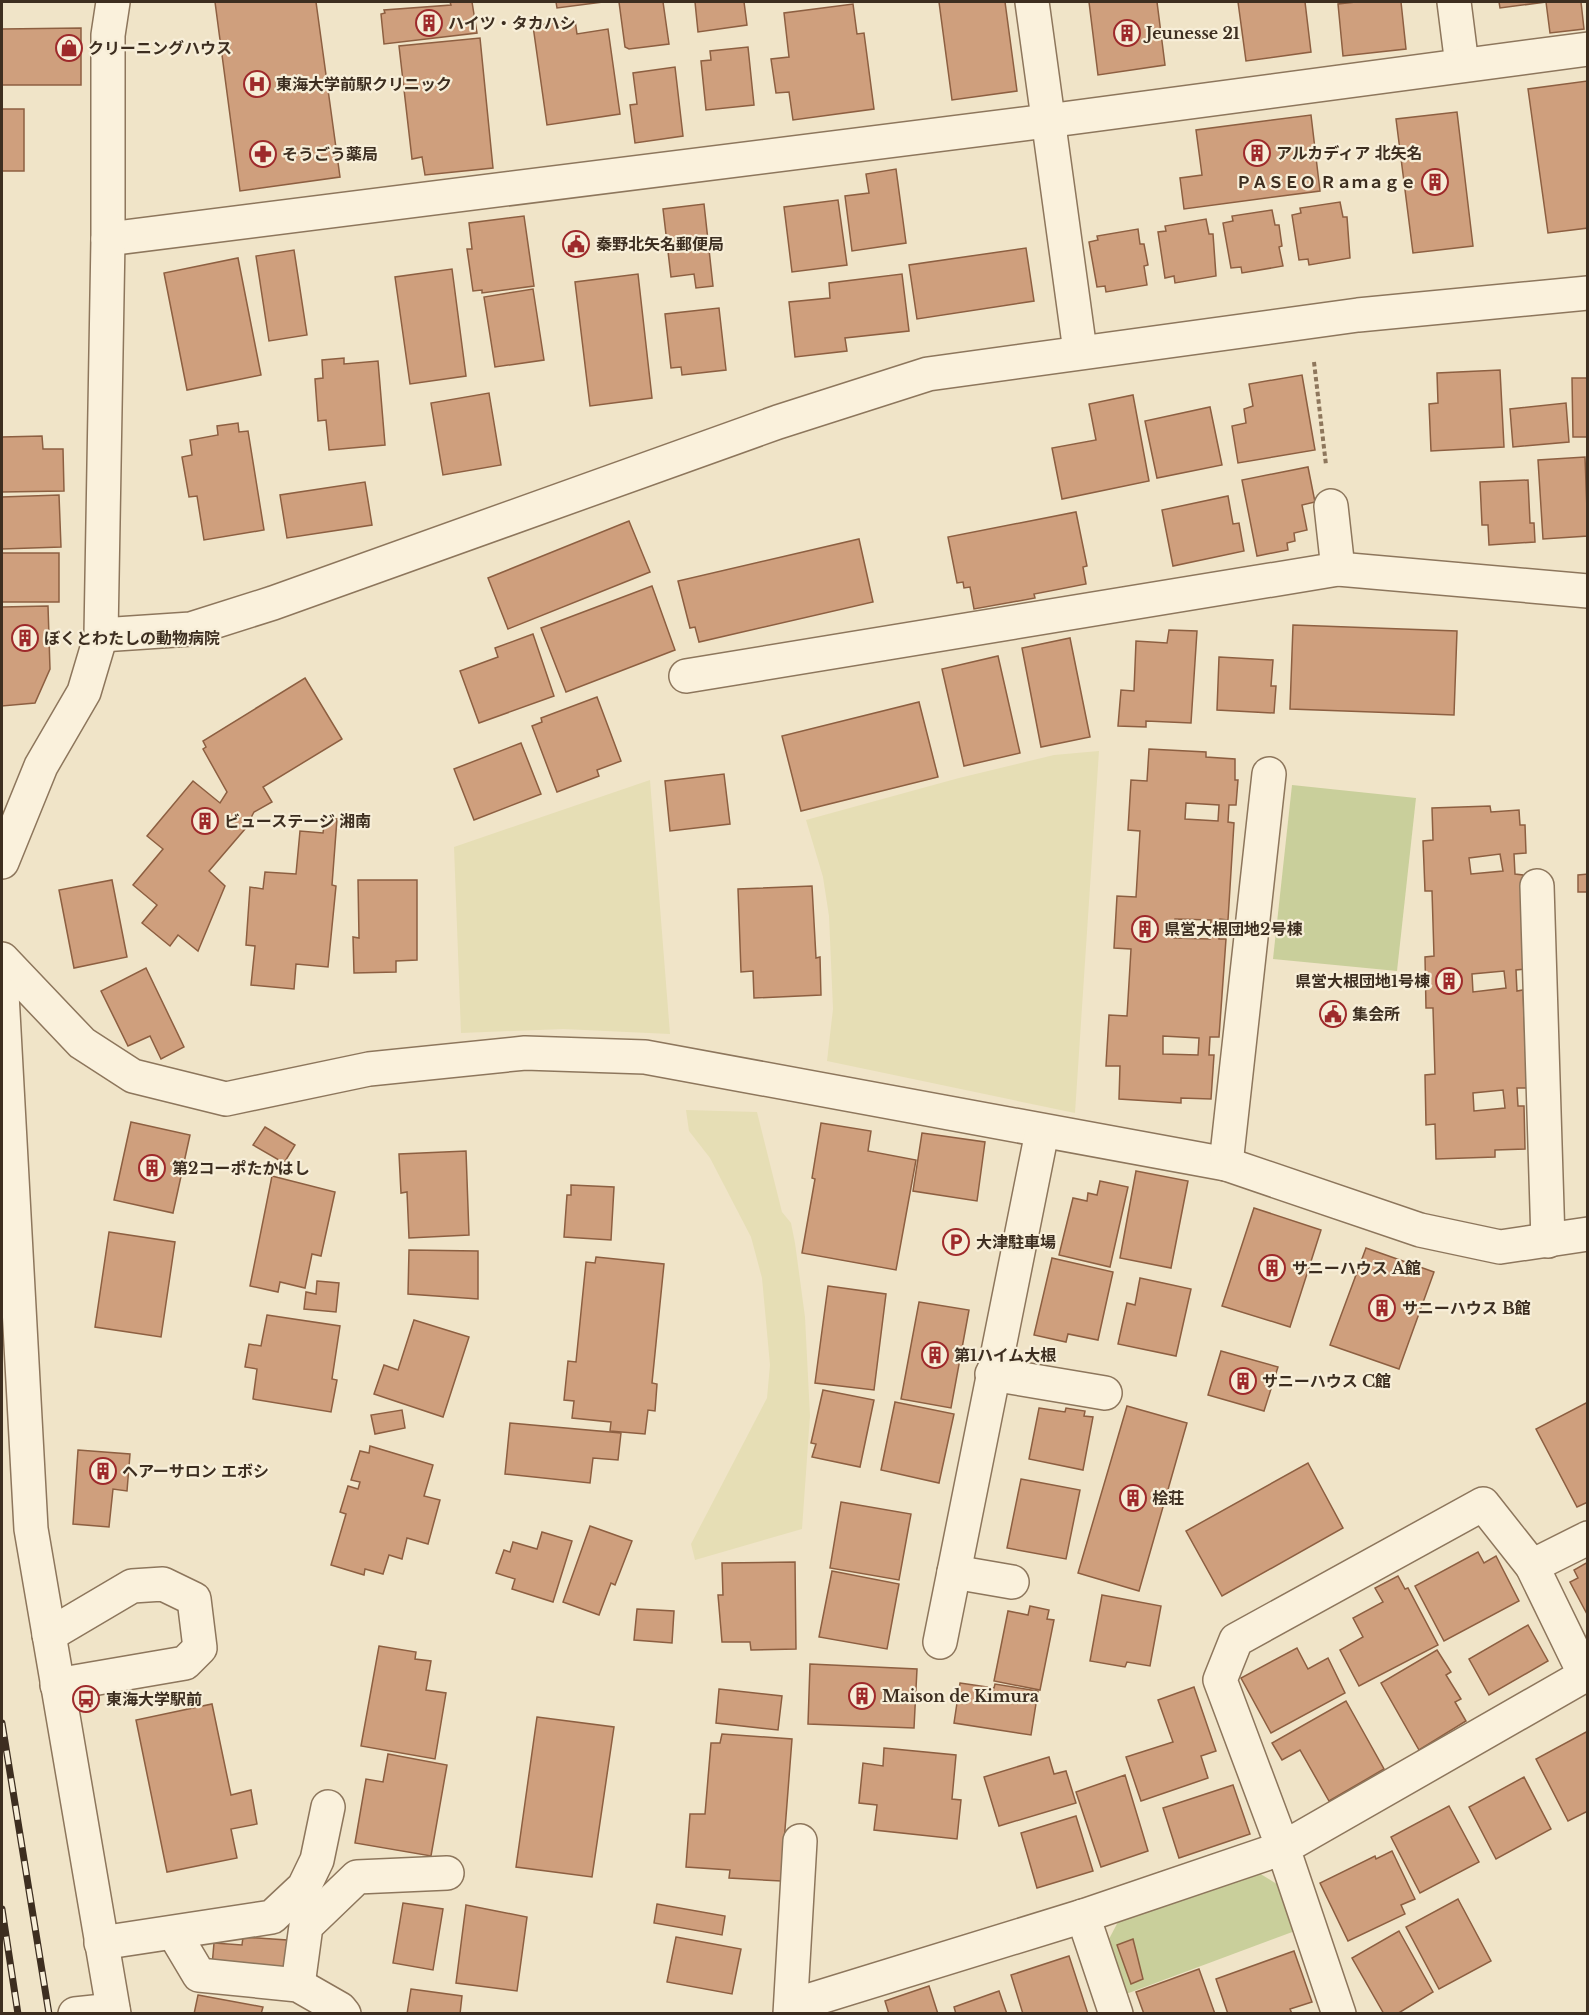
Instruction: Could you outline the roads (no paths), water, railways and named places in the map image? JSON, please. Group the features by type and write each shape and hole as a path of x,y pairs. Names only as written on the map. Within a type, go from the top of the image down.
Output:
{"street":[{"path":"2,862 41,766 84,692 101,635 108,239 108,35 113,2"},
{"path":"1032,2 1080,351"},
{"path":"1454,2 1461,65"},
{"path":"108,239 1047,121 1587,49"},
{"path":"101,635 191,629 273,603 778,422 928,374 1080,351 1358,315 1587,293"},
{"path":"1331,506 1338,568"},
{"path":"686,676 1338,568 1587,591"},
{"path":"1226,1164 1269,774"},
{"path":"1537,886 1548,1241"},
{"path":"2,959 82,1043 133,1076 226,1099 369,1069 525,1053 634,1056 771,1078 1042,1132 1226,1164 1420,1230 1500,1247 1587,1234"},
{"path":"2,994 31,1529 113,2012 75,2013"},
{"path":"940,1642 1042,1132"},
{"path":"992,1374 1105,1393"},
{"path":"800,1841 790,2010 1083,1916 1283,1848 1586,1675 1532,1566 1483,1504 1236,1640 1220,1680 1283,1848 1339,2013"},
{"path":"1532,1566 1587,1538"},
{"path":"954,1572 1012,1582"},
{"path":"49,1635 132,1586 162,1584 194,1599 200,1648 185,1663 57,1685"},
{"path":"101,1943 272,1917 304,1887 316,1860 328,1807"},
{"path":"298,1985 306,1926 357,1877 447,1873"},
{"path":"1083,1916 1116,2013"},
{"path":"174,1933 199,1975 298,1985 344,2013"}],"railway":[{"path":"2,1723 49,2014"},
{"path":"2,1909 18,2014"}],"place":[{"name":"ハイツ・タカハシ","path":"429,23"},
{"name":"Jeunesse 21","path":"1127,33"},
{"name":"クリーニングハウス","path":"69,48"},
{"name":"東海大学前駅クリニック","path":"257,84"},
{"name":"アルカディア 北矢名","path":"1257,153"},
{"name":"そうごう薬局","path":"263,154"},
{"name":"ＰＡＳＥＯ Ｒａｍａｇｅ","path":"1435,182"},
{"name":"秦野北矢名郵便局","path":"576,244"},
{"name":"ぼくとわたしの動物病院","path":"25,638"},
{"name":"ビューステージ 湘南","path":"205,821"},
{"name":"県営大根団地2号棟","path":"1145,929"},
{"name":"県営大根団地1号棟","path":"1449,981"},
{"name":"集会所","path":"1333,1014"},
{"name":"第2コーポたかはし","path":"152,1168"},
{"name":"大津駐車場","path":"956,1242"},
{"name":"サニーハウス A館","path":"1272,1268"},
{"name":"サニーハウス B館","path":"1382,1308"},
{"name":"第1ハイム大根","path":"935,1355"},
{"name":"サニーハウス C館","path":"1243,1381"},
{"name":"ヘアーサロン エボシ","path":"103,1471"},
{"name":"桧荘","path":"1133,1498"},
{"name":"Maison de Kimura","path":"862,1696"},
{"name":"東海大学駅前","path":"86,1699"}]}
